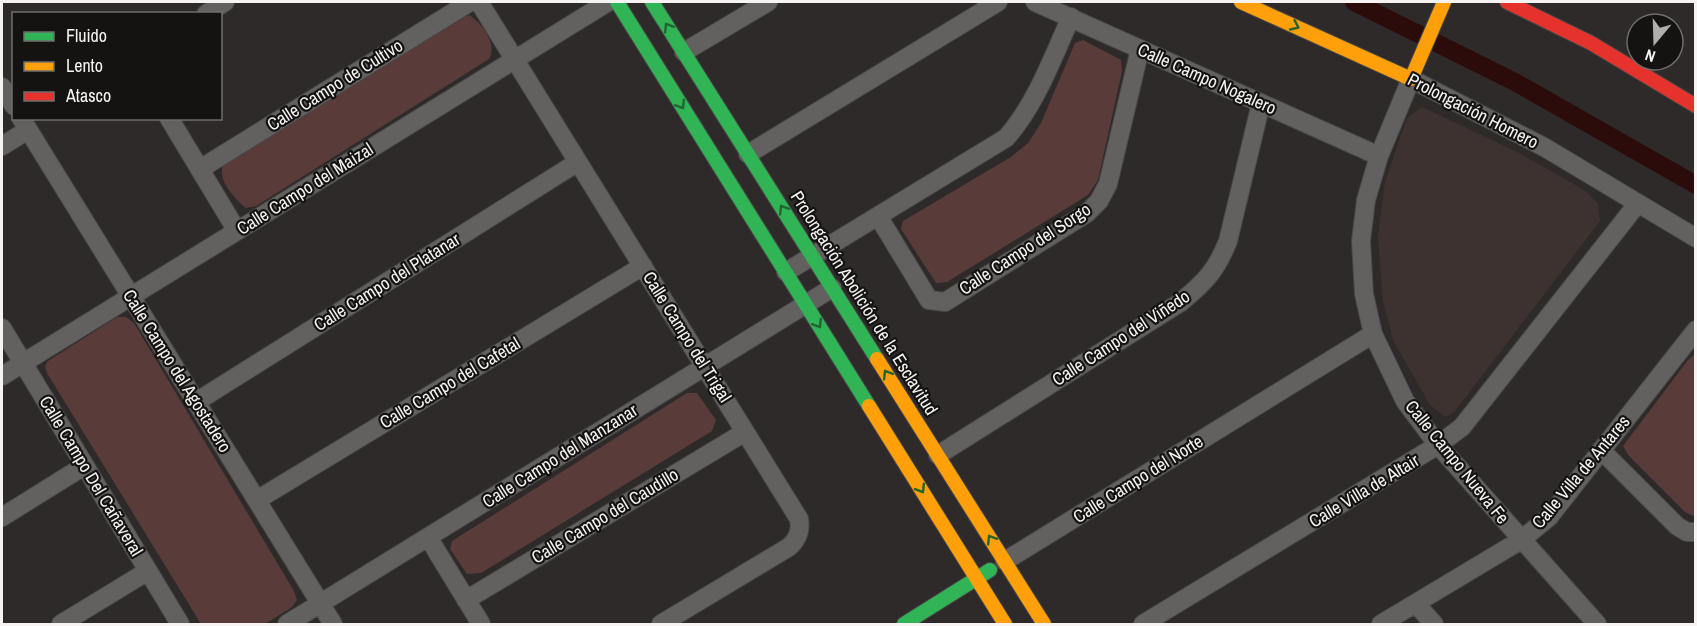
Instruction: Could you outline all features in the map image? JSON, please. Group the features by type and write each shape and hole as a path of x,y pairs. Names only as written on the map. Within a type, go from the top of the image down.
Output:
{"main road":[{"path":"617,2 1005,624"},
{"name":"Prolongación Abolición de la Esclavitud","path":"652,2 1044,624"},
{"name":"Prolongación Homero","path":"1241,2 1411,79"},
{"name":"Calle Campo Nueva Fe","path":"1411,79 1444,2"},
{"path":"1507,2 1591,43 1695,106"},
{"name":"Calle Campo del Norte","path":"904,624 1005,561"}],"street":[{"path":"209,12 225,2"},
{"name":"Calle Campo de Cultivo","path":"200,169 470,2"},
{"name":"Calle Campo del Trigal","path":"479,2 800,519 801,527 798,536 789,547 661,624"},
{"name":"Calle Campo del Maizal","path":"2,376 608,2"},
{"path":"684,52 768,2"},
{"path":"748,154 998,2"},
{"name":"Calle Campo Nogalero","path":"1035,2 1379,156"},
{"path":"786,272 1006,138 1020,122 1032,102 1071,17"},
{"name":"Calle Campo del Sorgo","path":"878,216 929,300 945,302 1087,213 1099,201 1108,184 1140,49"},
{"name":"Calle Campo Nueva Fe","path":"1411,79 1379,156 1366,200 1361,242 1364,294 1374,334 1405,401 1438,446 1597,624"},
{"name":"Prolongación Homero","path":"1411,79 1544,147 1695,238"},
{"path":"2,87 12,103"},
{"name":"Calle Campo del Viñedo","path":"938,455 1181,302 1206,280 1219,262 1228,241 1262,103"},
{"path":"170,120 237,231"},
{"path":"2,147 25,124"},
{"name":"Calle Campo del Agostadero","path":"25,124 333,624"},
{"name":"Calle Campo del Platanar","path":"196,402 578,162"},
{"name":"Calle Villa de Altair","path":"1143,624 1438,446 1462,427 1638,203"},
{"name":"Calle Campo del Cafetal","path":"257,500 643,266"},
{"name":"Calle Campo del Manzanar","path":"287,624 832,288"},
{"name":"Calle Campo Del Cañaveral","path":"2,328 180,624"},
{"name":"Calle Villa de Antares","path":"1381,624 1521,540 1549,517 1695,332"},
{"name":"Calle Campo del Norte","path":"1005,561 1374,334"},
{"name":"Calle Campo del Caudillo","path":"466,600 745,432"},
{"path":"1601,450 1677,526 1687,532 1695,532"},
{"path":"2,517 84,466"},
{"path":"428,537 481,624"},
{"path":"61,624 148,571"},
{"path":"1416,604 1434,624"}],"shaded area":[{"path":"469,15 487,34 491,47 489,59 256,206 246,208 232,194 222,176 224,164 457,20"},
{"path":"1083,40 1121,60 1122,71 1098,180 1088,195 947,282 936,283 901,229 903,221 1011,157 1028,143 1041,123 1075,43"},
{"path":"1422,107 1521,154 1586,191 1598,204 1600,221 1455,411 1446,417 1430,405 1393,340 1383,301 1378,236 1385,182 1407,118"},
{"path":"117,317 126,317 134,323 294,591 297,600 292,607 265,624 201,624 47,373 45,366 48,361"},
{"path":"1695,354 1695,517 1685,512 1629,456 1623,446 1688,360"},
{"path":"687,393 697,393 716,420 712,431 481,573 467,574 450,549 452,541"}],"waterway":[{"path":"1354,2 1515,82 1696,185"}],"traffic: fast":[{"path":"617,2 869,406"},
{"path":"652,2 877,359"},
{"path":"904,624 990,570"}],"traffic: slow":[{"path":"1241,2 1411,79 1444,2"},
{"path":"877,359 1044,624"},
{"path":"869,406 1005,624"}],"traffic: jam":[{"path":"1507,2 1591,43 1696,106"}]}
